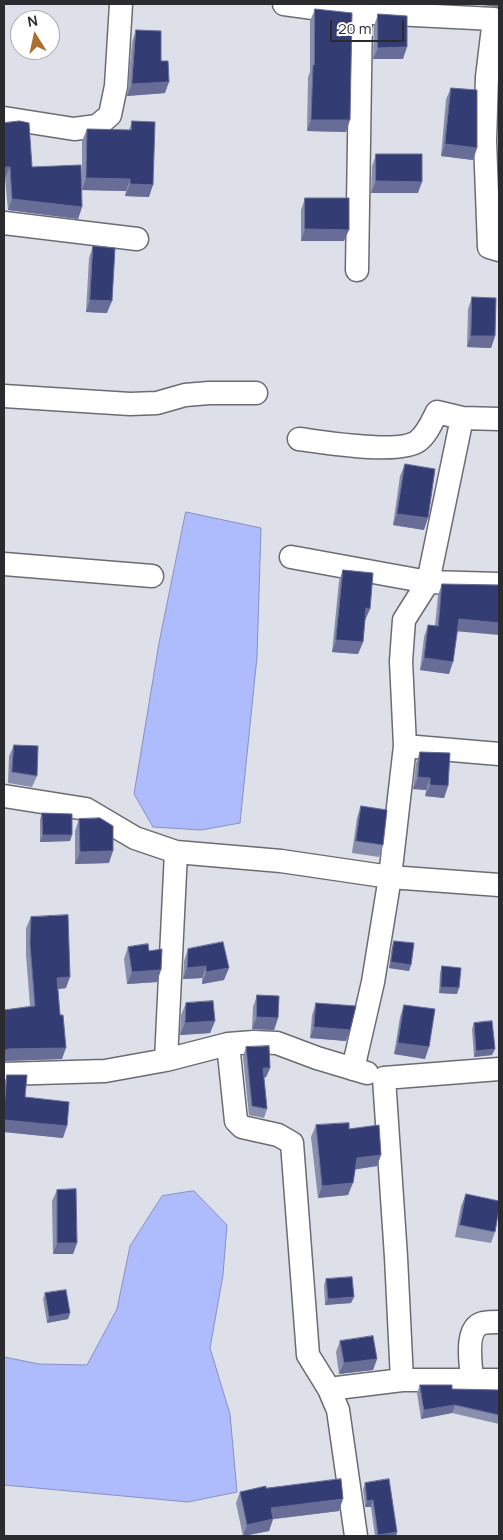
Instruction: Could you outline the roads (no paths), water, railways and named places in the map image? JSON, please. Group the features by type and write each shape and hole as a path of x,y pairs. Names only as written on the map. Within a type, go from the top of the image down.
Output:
{"street":[{"path":"4,118 74,129 97,126 110,115 116,86 121,4"},
{"path":"284,4 335,11 496,19 487,77 492,143 489,247 499,250"},
{"path":"357,270 361,12"},
{"path":"4,223 137,239"},
{"path":"4,396 130,404 156,403 208,393 256,393"},
{"path":"299,439 396,448 417,442 430,427 437,412 462,418 499,419"},
{"path":"353,1069 373,982 390,877 405,746 401,661 404,620 428,582 462,418"},
{"path":"291,557 428,582 499,584"},
{"path":"4,564 152,576"},
{"path":"405,746 499,754"},
{"path":"4,796 86,809 135,838 176,852 281,861 390,877 499,885"},
{"path":"166,1060 176,852"},
{"path":"4,1074 105,1071 166,1060 228,1044 254,1042 277,1043 318,1058 384,1078 499,1069"},
{"path":"228,1044 236,1121 242,1127 278,1135 292,1143 308,1355 338,1410 356,1536"},
{"path":"384,1078 402,1380"},
{"path":"472,1379 470,1340 473,1328 482,1323 499,1322"},
{"path":"328,1389 402,1380 499,1380"}],"water":[{"path":"186,512 261,528 257,657 240,823 201,830 153,827 134,794 159,643"},
{"path":"194,1191 227,1225 223,1275 210,1348 230,1414 237,1492 188,1502 4,1485 4,1357 39,1364 87,1365 117,1309 130,1246 162,1196"}]}
